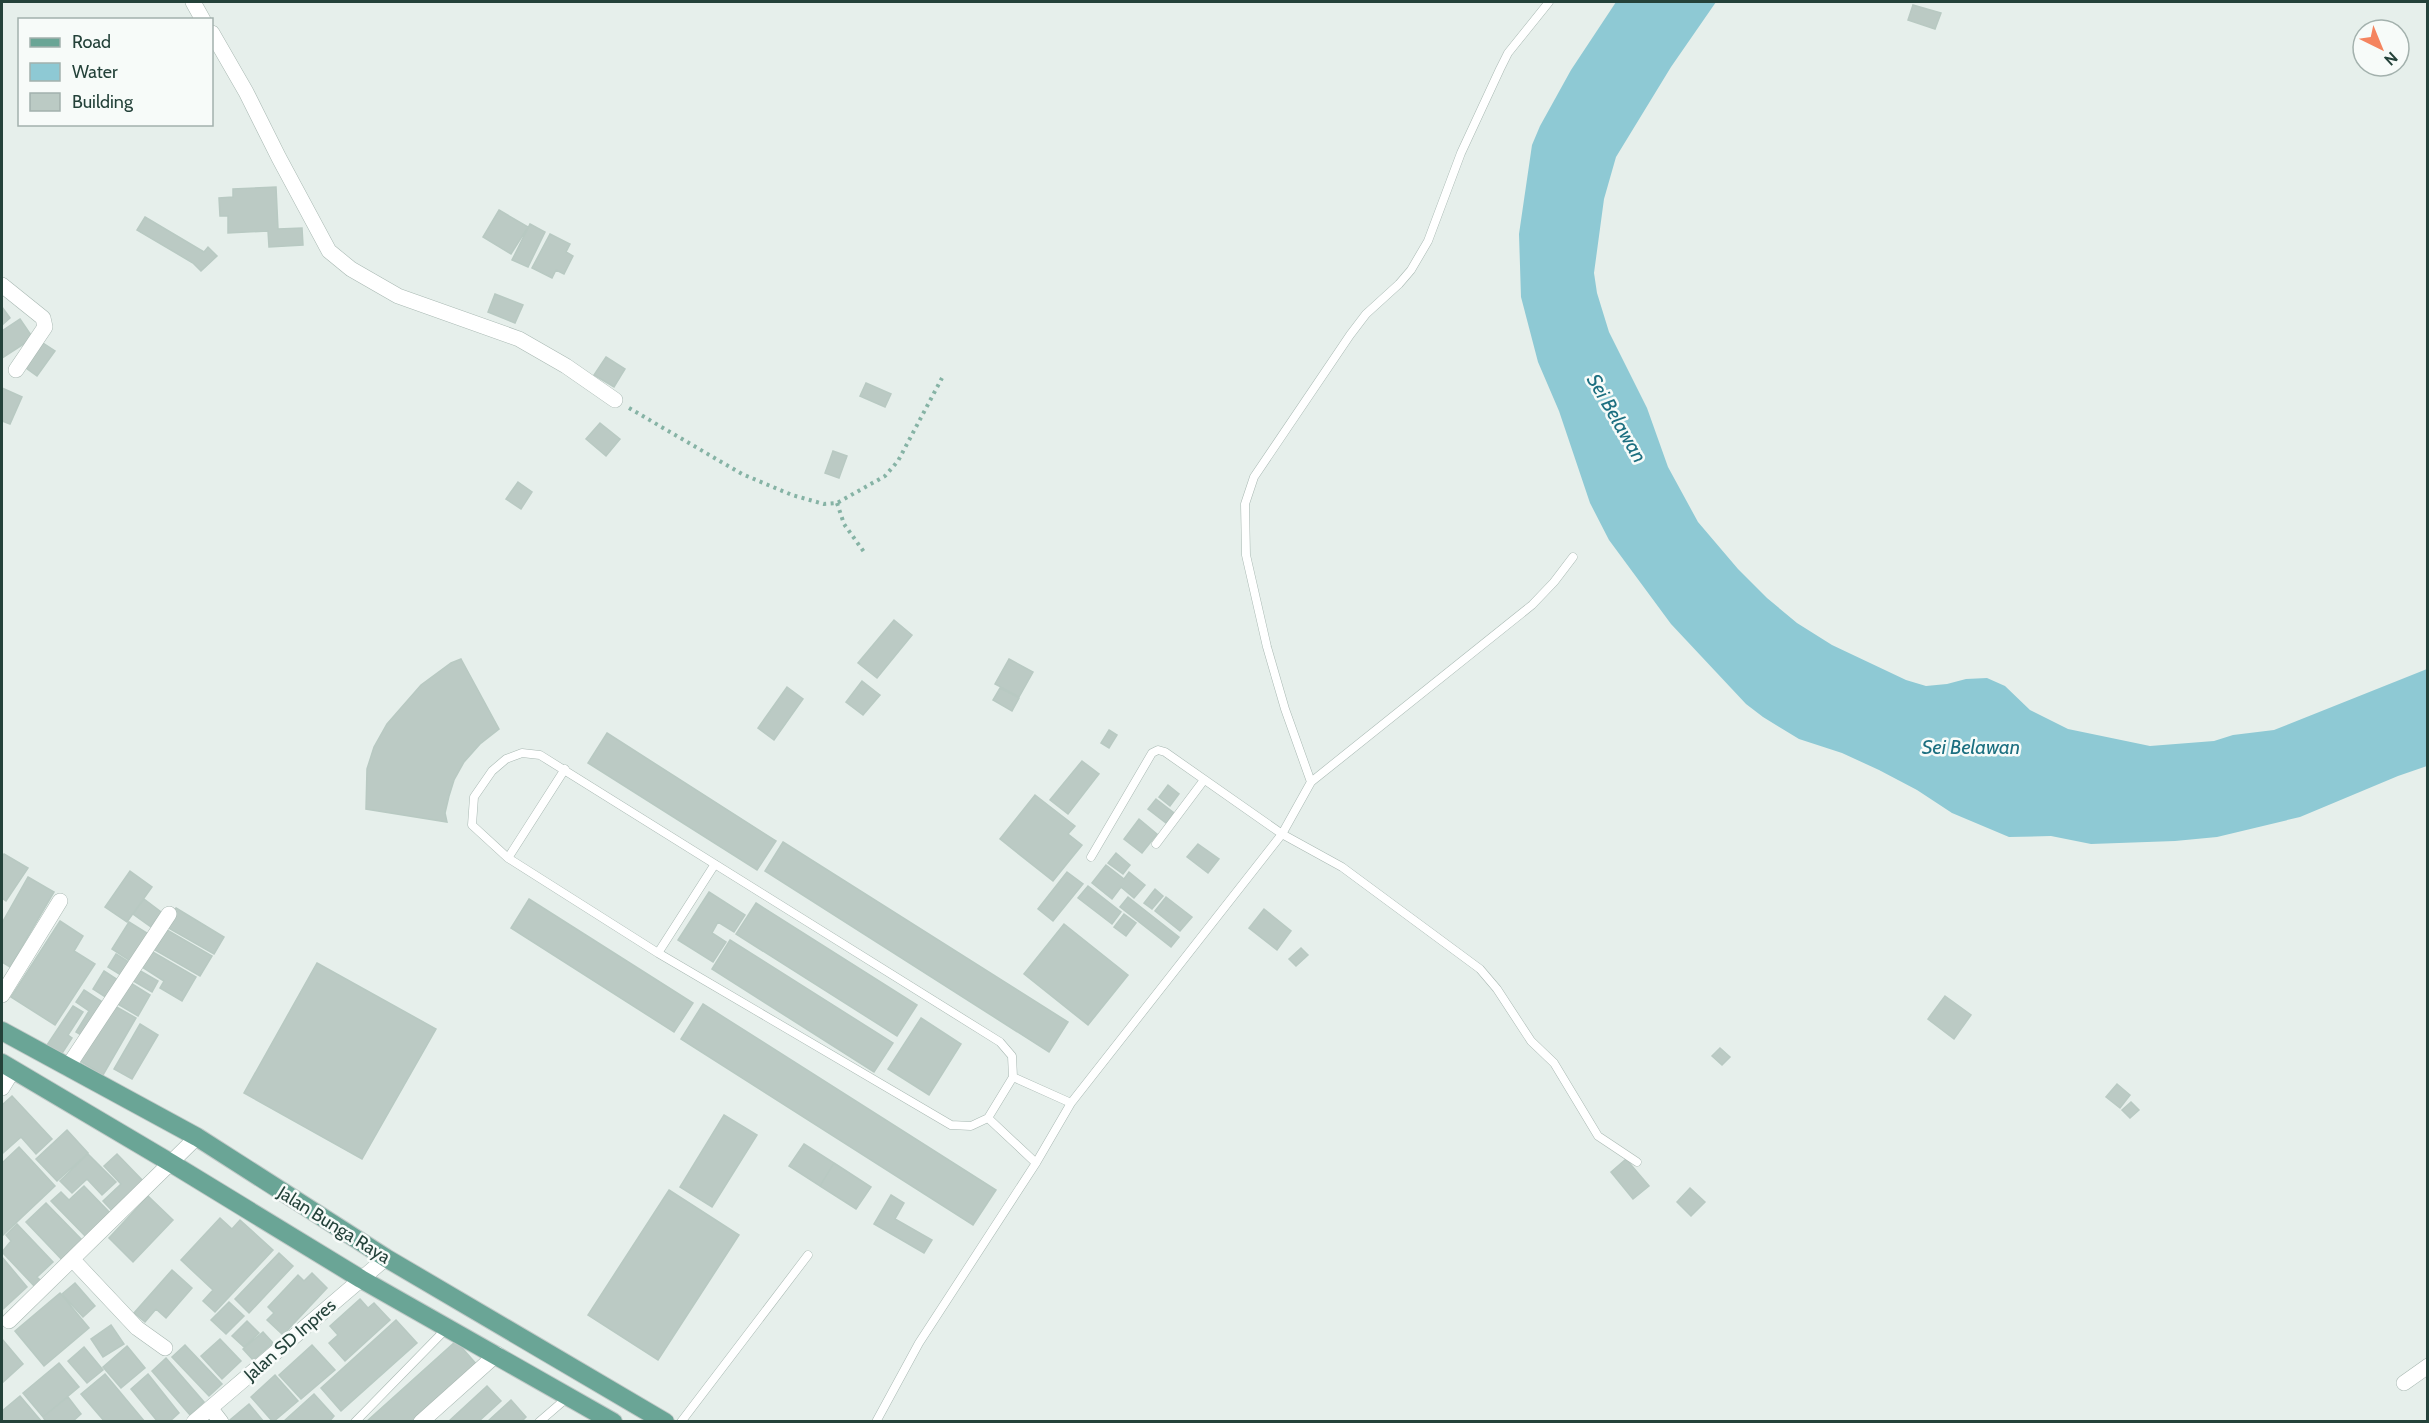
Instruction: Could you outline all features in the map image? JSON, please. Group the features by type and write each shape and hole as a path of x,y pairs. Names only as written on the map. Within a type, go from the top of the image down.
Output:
{"main road":[{"name":"Jalan Bunga Raya","path":"2,1030 67,1068 196,1137 386,1258 665,1422"},
{"name":"Jalan Bunga Raya","path":"7,1067 171,1163 361,1279 497,1354 613,1422"}],"street":[{"path":"193,2 202,18"},
{"path":"213,35 246,92 329,251 351,269 399,296 519,339 566,366 615,400"},
{"path":"2,285 44,318 45,322 45,327 16,370"},
{"path":"2,995 60,902"},
{"path":"67,1068 169,914"},
{"path":"2,1088 7,1067"},
{"path":"9,1321 196,1137"},
{"name":"Jalan SD Inpres","path":"194,1422 386,1258"},
{"path":"73,1260 137,1328 165,1348"},
{"path":"421,1422 497,1354"},
{"path":"2404,1383 2427,1366"},
{"path":"210,1409 221,1422"}],"lane":[{"path":"1311,782 1285,709 1254,595 1246,555 1245,504 1254,477 1350,335 1366,314 1412,270 1428,241 1461,153 1508,53 1549,2"},
{"path":"876,1422 919,1343 1071,1103 1282,834 1311,782 1532,605 1573,557"},
{"path":"1091,857 1152,753 1158,750 1165,752 1282,834 1342,867 1480,969 1497,989 1531,1041 1554,1063 1598,1136 1637,1162"},
{"path":"522,753 540,755 565,769 1000,1042 1012,1056 1013,1077 988,1118 971,1126 951,1125 658,953 508,858 472,825 474,797 492,771 506,759 522,753"},
{"path":"508,858 565,769"},
{"path":"1156,844 1204,780"},
{"path":"658,953 715,864"},
{"path":"1013,1077 1071,1103"},
{"path":"988,1118 1035,1163"},
{"path":"681,1422 808,1255"},
{"path":"355,1422 448,1327"},
{"path":"539,1422 569,1396"}],"path":[{"path":"615,400 742,474 792,495 824,504 837,503 885,476 898,461 942,378"},
{"path":"837,503 843,524 864,552"}],"water":[{"name":"Sei Belawan","path":"1616,2 1716,2 1671,67 1616,157 1604,199 1594,273 1597,293 1609,332 1647,408 1668,467 1698,522 1738,569 1767,598 1797,623 1832,645 1906,680 1926,686 1987,678 2005,686 2030,710 2068,729 2150,746 2214,741 2233,735 2274,730 2427,669 2427,766 2300,817 2217,837 2091,844 2051,836 2009,837 1952,813 1917,790 1879,770 1842,753 1799,739 1746,704 1671,624 1609,540 1590,503 1559,411 1538,362 1521,297 1519,234 1532,145 1571,70"}],"building":[{"path":"1913,5 1941,13 1935,29 1908,20"},
{"path":"276,187 278,229 302,228 303,245 269,247 268,231 228,233 228,216 220,216 219,198 233,197 233,189"},
{"path":"499,210 528,227 511,254 483,237"},
{"path":"145,217 204,252 208,247 217,256 201,271 193,263 137,230"},
{"path":"530,224 545,232 528,267 512,260"},
{"path":"550,234 570,244 566,252 573,256 564,274 556,270 552,278 532,268"},
{"path":"495,294 523,305 515,323 488,312"},
{"path":"2,307 10,318 2,325"},
{"path":"20,319 33,338 2,358 2,331"},
{"path":"43,343 55,351 37,376 26,368"},
{"path":"606,357 625,369 614,387 594,375"},
{"path":"866,383 891,394 885,407 860,396"},
{"path":"2,388 22,397 10,424 2,421"},
{"path":"600,423 620,439 606,456 586,439"},
{"path":"833,451 847,456 839,478 825,473"},
{"path":"518,482 532,492 521,509 506,499"},
{"path":"894,620 912,635 877,678 858,663"},
{"path":"461,659 499,729 480,744 464,762 454,780 449,796 445,813 447,822 366,809 367,769 374,747 387,724 421,685 451,663"},
{"path":"1009,659 1033,672 1019,697 995,684"},
{"path":"862,681 880,695 863,715 846,702"},
{"path":"787,687 803,699 774,740 758,728"},
{"path":"1000,688 1019,698 1012,711 993,700"},
{"path":"1109,730 1117,735 1109,748 1101,743"},
{"path":"607,733 776,841 757,870 588,763"},
{"path":"1082,761 1099,774 1068,814 1050,800"},
{"path":"1168,785 1179,794 1170,806 1159,797"},
{"path":"1035,795 1075,826 1068,834 1082,845 1053,881 1000,839"},
{"path":"1156,799 1174,813 1166,823 1148,809"},
{"path":"1139,819 1157,834 1142,853 1124,839"},
{"path":"783,842 1068,1022 1049,1052 765,871"},
{"path":"1198,844 1219,859 1208,873 1187,857"},
{"path":"1116,853 1130,865 1123,874 1108,863"},
{"path":"4,854 28,868 6,901 2,898 2,858"},
{"path":"1106,865 1124,879 1129,872 1145,885 1134,898 1121,887 1112,899 1092,883"},
{"path":"130,871 152,887 127,922 105,907"},
{"path":"1067,872 1083,884 1053,921 1038,909"},
{"path":"28,877 54,892 10,967 2,962 2,923"},
{"path":"1088,886 1121,912 1112,924 1078,898"},
{"path":"1155,889 1163,896 1152,909 1144,903"},
{"path":"709,892 745,915 734,932 718,922 712,933 726,942 713,962 678,940"},
{"path":"1128,897 1179,937 1171,947 1120,907"},
{"path":"1166,897 1192,917 1180,931 1155,911"},
{"path":"144,899 161,912 151,927 133,914"},
{"path":"529,899 693,1003 674,1032 511,928"},
{"path":"756,903 917,1005 897,1036 736,934"},
{"path":"176,908 224,937 214,954 165,926"},
{"path":"1264,909 1291,931 1277,950 1249,928"},
{"path":"1124,914 1136,923 1126,936 1114,927"},
{"path":"60,921 83,936 74,951 95,964 55,1025 11,997"},
{"path":"129,922 150,935 132,962 112,949"},
{"path":"1064,924 1128,975 1088,1025 1024,974"},
{"path":"167,930 212,956 200,976 155,950"},
{"path":"730,940 893,1043 874,1072 712,969"},
{"path":"1301,948 1308,955 1296,966 1289,959"},
{"path":"151,951 196,977 182,1001 160,988 164,981 142,967"},
{"path":"116,954 132,964 124,977 108,967"},
{"path":"317,963 436,1029 362,1159 244,1093"},
{"path":"137,969 158,981 152,992 130,979"},
{"path":"104,971 121,982 110,1000 93,989"},
{"path":"129,982 150,995 138,1016 116,1003"},
{"path":"84,990 104,1003 83,1036 76,1032 89,1011 76,1002"},
{"path":"1945,996 1971,1015 1954,1039 1928,1019"},
{"path":"703,1004 996,1190 973,1225 681,1039"},
{"path":"113,1005 136,1018 103,1075 80,1061"},
{"path":"73,1006 83,1012 68,1035 72,1038 61,1055 47,1045"},
{"path":"921,1018 961,1044 929,1095 888,1069"},
{"path":"140,1024 158,1035 132,1079 114,1069"},
{"path":"1720,1048 1730,1057 1722,1065 1712,1056"},
{"path":"2117,1084 2130,1095 2120,1108 2106,1097"},
{"path":"12,1096 52,1139 36,1154 21,1137 2,1152 2,1105"},
{"path":"2131,1102 2139,1110 2130,1118 2122,1110"},
{"path":"724,1115 757,1135 712,1207 680,1187"},
{"path":"67,1130 88,1153 57,1181 36,1159"},
{"path":"804,1144 834,1163 820,1186 789,1166"},
{"path":"19,1147 55,1186 2,1236 2,1163"},
{"path":"88,1154 116,1182 102,1195 87,1179 72,1193 60,1181"},
{"path":"117,1154 147,1185 116,1215 103,1201 121,1184 104,1166"},
{"path":"1626,1159 1649,1186 1633,1199 1611,1172"},
{"path":"834,1163 871,1187 856,1209 820,1186"},
{"path":"84,1186 114,1217 90,1241 51,1201 61,1192 69,1200"},
{"path":"1690,1188 1705,1202 1691,1216 1677,1202"},
{"path":"669,1190 739,1235 658,1360 588,1315"},
{"path":"891,1195 904,1203 895,1219 932,1240 924,1253 874,1224"},
{"path":"148,1196 173,1220 133,1262 109,1238"},
{"path":"46,1203 84,1242 64,1262 26,1222"},
{"path":"220,1218 232,1229 240,1220 273,1250 215,1312 203,1301 213,1290 181,1260"},
{"path":"17,1224 53,1262 37,1277 44,1284 37,1289 2,1252 11,1241 6,1235"},
{"path":"279,1253 293,1266 249,1313 235,1299"},
{"path":"2,1257 27,1287 2,1310"},
{"path":"172,1270 192,1288 166,1318 156,1309 145,1322 134,1313"},
{"path":"312,1273 327,1288 283,1335 267,1320 274,1313 268,1307 298,1275 304,1281"},
{"path":"75,1283 95,1306 83,1317 62,1294"},
{"path":"60,1293 89,1328 44,1366 15,1331"},
{"path":"360,1299 368,1308 374,1303 390,1320 345,1361 329,1343 338,1335 330,1326"},
{"path":"229,1302 244,1316 226,1334 211,1320"},
{"path":"396,1320 417,1343 341,1411 321,1388"},
{"path":"247,1321 259,1333 244,1347 232,1336"},
{"path":"111,1325 124,1344 103,1357 91,1339"},
{"path":"263,1332 273,1343 253,1360 243,1349"},
{"path":"2,1339 23,1364 2,1383"},
{"path":"220,1339 241,1361 222,1379 201,1356"},
{"path":"456,1341 478,1366 415,1422 366,1422"},
{"path":"185,1345 222,1384 209,1396 172,1357"},
{"path":"312,1345 335,1370 301,1399 279,1375"},
{"path":"127,1346 145,1368 121,1388 103,1367"},
{"path":"84,1347 103,1370 87,1383 68,1361"},
{"path":"166,1358 204,1402 190,1415 152,1371"},
{"path":"59,1363 79,1387 43,1417 23,1393"},
{"path":"105,1374 145,1422 105,1422 81,1394"},
{"path":"148,1374 179,1413 169,1422 158,1422 131,1389"},
{"path":"275,1375 298,1401 273,1422 251,1397"},
{"path":"487,1386 501,1401 478,1422 448,1422"},
{"path":"314,1394 334,1416 329,1422 283,1422"},
{"path":"20,1396 42,1422 2,1422 2,1411"},
{"path":"68,1397 81,1414 72,1422 46,1422 43,1417"},
{"path":"511,1400 526,1417 521,1422 487,1422"},
{"path":"249,1404 264,1422 231,1422 230,1420"}]}
